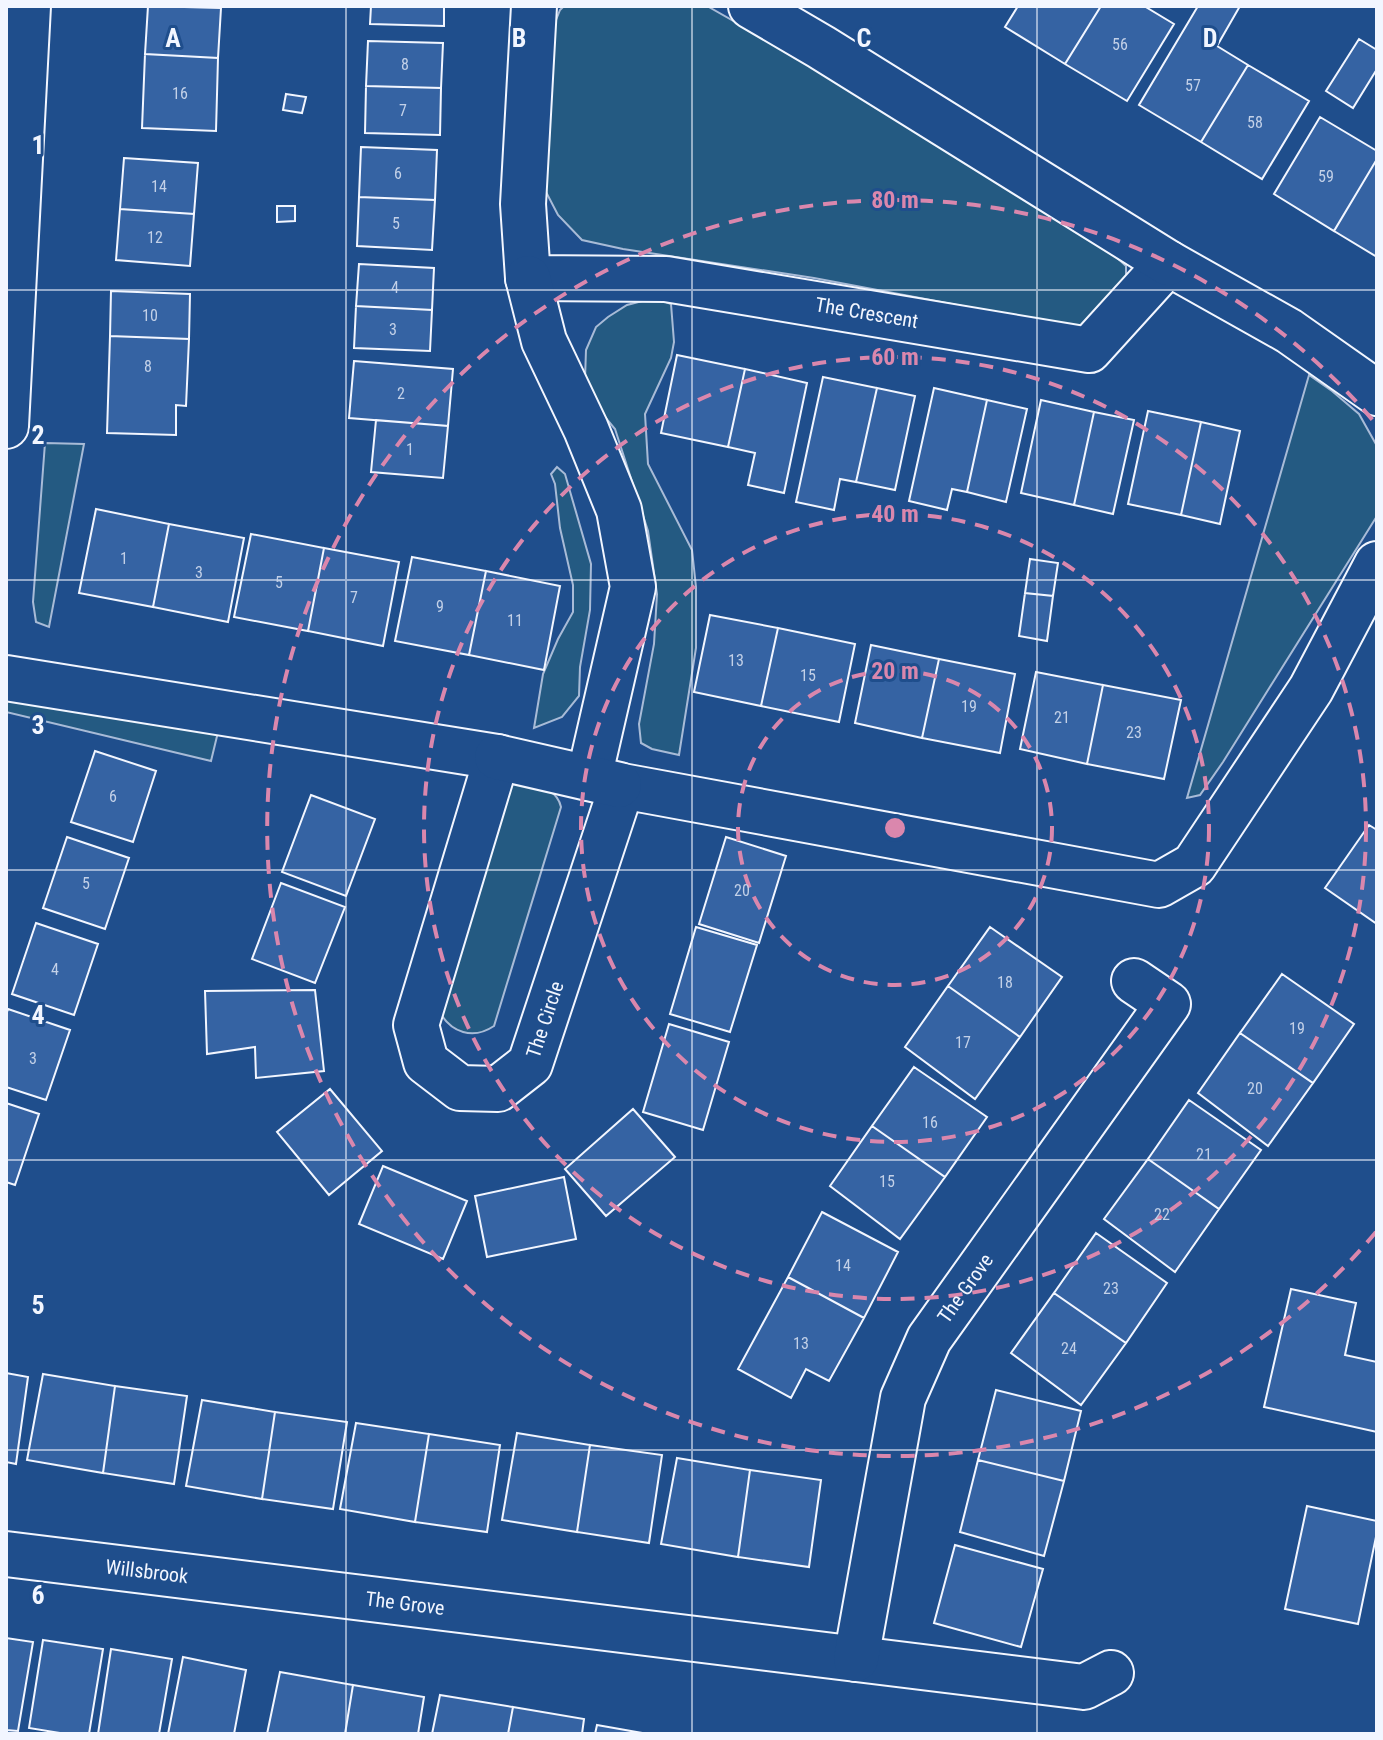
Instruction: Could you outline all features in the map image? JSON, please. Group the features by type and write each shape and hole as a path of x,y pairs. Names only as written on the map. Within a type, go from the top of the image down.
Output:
{"street":[{"path":"6,426 28,6"},
{"path":"534,6 523,204 528,278 544,341 586,429 619,510 633,587 606,782"},
{"path":"751,6 1168,263 1289,331 1377,393"},
{"name":"The Crescent","path":"528,278 666,279 1089,350 1168,263"},
{"path":"6,678 497,757 606,782 1159,885 1194,865 1311,689 1377,564"},
{"name":"The Circle","path":"497,757 416,1025 426,1062 460,1088 498,1089 530,1064 606,782"},
{"name":"The Grove","path":"856,1659 903,1398 929,1339 1168,1004 1134,981"},
{"name":"Willsbrook","path":"6,1554 286,1589"},
{"name":"The Grove","path":"286,1589 1084,1687 1111,1673"}],"shaded area":[{"path":"564,6 707,6 1103,245 1126,266 1126,288 1101,325 1068,326 814,278 582,240 558,215 545,190 548,40"},
{"path":"650,299 671,304 674,342 671,358 645,414 648,464 692,550 696,587 696,648 679,755 652,749 641,743 639,724 654,644 657,594 648,531 615,429 600,411 585,379 586,350 596,327 627,305"},
{"path":"1309,375 1359,414 1377,446 1377,516 1223,762 1200,795 1187,798"},
{"path":"45,443 84,444 49,627 36,622 33,602"},
{"path":"557,467 565,474 591,564 590,610 580,667 579,696 562,717 534,728 543,674 573,612 573,585 551,474"},
{"path":"6,688 218,732 211,761 6,712"},
{"path":"521,781 551,792 561,807 494,1026 478,1033 463,1032 450,1025 439,1011 510,785"}],"building":[{"path":"148,6 221,8 218,58 145,54"},
{"path":"371,6 444,6 444,26 370,24"},
{"path":"1018,6 1101,6 1065,64 1005,27"},
{"path":"1101,6 1144,6 1174,24 1127,101 1065,64"},
{"path":"1198,6 1240,6 1217,46 1248,65 1201,142 1139,105"},
{"path":"1359,39 1377,50 1377,69 1353,108 1326,91"},
{"path":"368,41 443,43 441,88 366,86"},
{"path":"145,54 218,58 216,131 142,128"},
{"path":"1248,65 1309,101 1262,179 1201,142"},
{"path":"366,86 441,88 440,135 365,133"},
{"path":"286,94 306,97 302,113 283,110"},
{"path":"1320,117 1377,151 1377,159 1334,231 1274,194"},
{"path":"361,147 437,150 435,200 359,197"},
{"path":"124,158 198,163 194,214 120,209"},
{"path":"1377,159 1377,257 1334,231"},
{"path":"359,197 435,200 432,250 357,246"},
{"path":"277,206 295,206 295,221 277,222"},
{"path":"120,209 194,214 190,266 116,260"},
{"path":"359,264 434,268 432,310 356,306"},
{"path":"111,291 190,294 189,339 110,336"},
{"path":"356,306 432,310 430,351 354,348"},
{"path":"110,336 189,339 186,406 176,405 176,435 107,433"},
{"path":"677,355 745,369 728,447 661,433"},
{"path":"354,361 453,369 448,426 349,418"},
{"path":"745,369 807,383 784,493 748,485 755,453 728,447"},
{"path":"823,377 877,388 856,482 840,479 834,510 796,502"},
{"path":"877,388 915,396 895,490 856,482"},
{"path":"934,388 987,400 967,492 952,489 947,510 909,501"},
{"path":"987,400 1027,409 1006,502 967,492"},
{"path":"1041,400 1094,412 1074,505 1021,493"},
{"path":"1148,411 1201,422 1181,515 1128,504"},
{"path":"1094,412 1134,420 1113,514 1074,505"},
{"path":"376,420 448,426 443,478 371,472"},
{"path":"1201,422 1240,431 1220,524 1181,515"},
{"path":"96,509 169,524 153,607 79,593"},
{"path":"169,524 244,538 228,622 153,607"},
{"path":"251,534 324,548 308,631 234,617"},
{"path":"324,548 399,562 383,646 308,631"},
{"path":"412,557 486,571 469,655 395,641"},
{"path":"1030,559 1058,563 1053,596 1025,593"},
{"path":"486,571 560,586 544,670 469,655"},
{"path":"1025,593 1053,596 1047,641 1019,636"},
{"path":"710,615 778,628 761,706 694,692"},
{"path":"778,628 855,644 839,722 761,706"},
{"path":"871,645 939,659 922,738 855,723"},
{"path":"939,659 1015,674 1000,753 922,738"},
{"path":"1036,672 1103,685 1087,764 1020,749"},
{"path":"1103,685 1181,700 1164,779 1087,764"},
{"path":"95,751 156,771 133,842 71,822"},
{"path":"311,795 375,819 346,896 282,872"},
{"path":"1369,825 1377,830 1377,924 1325,888"},
{"path":"67,837 129,858 105,929 43,908"},
{"path":"726,837 786,856 759,943 699,924"},
{"path":"281,883 345,907 315,983 252,959"},
{"path":"36,923 98,944 74,1015 12,994"},
{"path":"696,927 757,945 730,1032 670,1014"},
{"path":"990,927 1062,977 1020,1037 948,986"},
{"path":"1282,974 1354,1024 1313,1083 1240,1033"},
{"path":"948,986 1020,1037 975,1099 905,1047"},
{"path":"315,990 324,1071 256,1078 255,1047 207,1054 205,991"},
{"path":"8,1009 70,1030 46,1100 6,1087"},
{"path":"669,1024 729,1042 703,1130 643,1112"},
{"path":"1240,1033 1313,1083 1268,1146 1198,1093"},
{"path":"914,1067 987,1117 945,1177 872,1126"},
{"path":"330,1089 382,1151 329,1195 277,1132"},
{"path":"1189,1100 1261,1150 1219,1209 1148,1159"},
{"path":"6,1103 39,1114 15,1185 6,1182"},
{"path":"633,1109 675,1157 606,1216 565,1169"},
{"path":"872,1126 945,1177 900,1239 830,1186"},
{"path":"1148,1159 1219,1209 1175,1272 1104,1219"},
{"path":"383,1166 467,1201 443,1259 359,1224"},
{"path":"564,1177 576,1239 487,1257 475,1196"},
{"path":"822,1212 898,1252 864,1318 788,1277"},
{"path":"1096,1233 1167,1283 1126,1343 1054,1293"},
{"path":"788,1277 864,1318 829,1381 806,1369 791,1398 738,1369"},
{"path":"1291,1289 1356,1303 1345,1355 1377,1362 1377,1432 1264,1407"},
{"path":"1054,1293 1126,1343 1081,1405 1011,1353"},
{"path":"6,1373 28,1377 16,1464 6,1462"},
{"path":"43,1374 115,1386 103,1473 27,1460"},
{"path":"115,1386 187,1396 174,1484 103,1473"},
{"path":"996,1390 1081,1411 1064,1481 978,1460"},
{"path":"202,1400 275,1412 262,1499 186,1486"},
{"path":"275,1412 347,1422 333,1509 262,1499"},
{"path":"356,1423 429,1434 415,1522 340,1509"},
{"path":"517,1433 590,1445 577,1532 502,1520"},
{"path":"429,1434 500,1445 487,1532 415,1522"},
{"path":"590,1445 662,1455 649,1543 577,1532"},
{"path":"677,1458 750,1470 738,1557 661,1544"},
{"path":"978,1460 1064,1481 1044,1556 960,1532"},
{"path":"750,1470 821,1480 809,1567 738,1557"},
{"path":"1307,1506 1377,1521 1358,1624 1285,1609"},
{"path":"955,1545 1043,1569 1021,1647 934,1623"},
{"path":"6,1638 33,1642 18,1731 6,1730"},
{"path":"43,1640 103,1649 89,1734 29,1728"},
{"path":"111,1649 172,1659 159,1734 98,1734"},
{"path":"183,1657 246,1670 234,1734 168,1734"},
{"path":"280,1672 353,1685 345,1734 267,1734"},
{"path":"353,1685 424,1697 418,1734 345,1734"},
{"path":"440,1695 513,1707 508,1734 432,1734"},
{"path":"513,1707 584,1719 582,1734 508,1734"},
{"path":"597,1725 648,1734 595,1734"}]}
